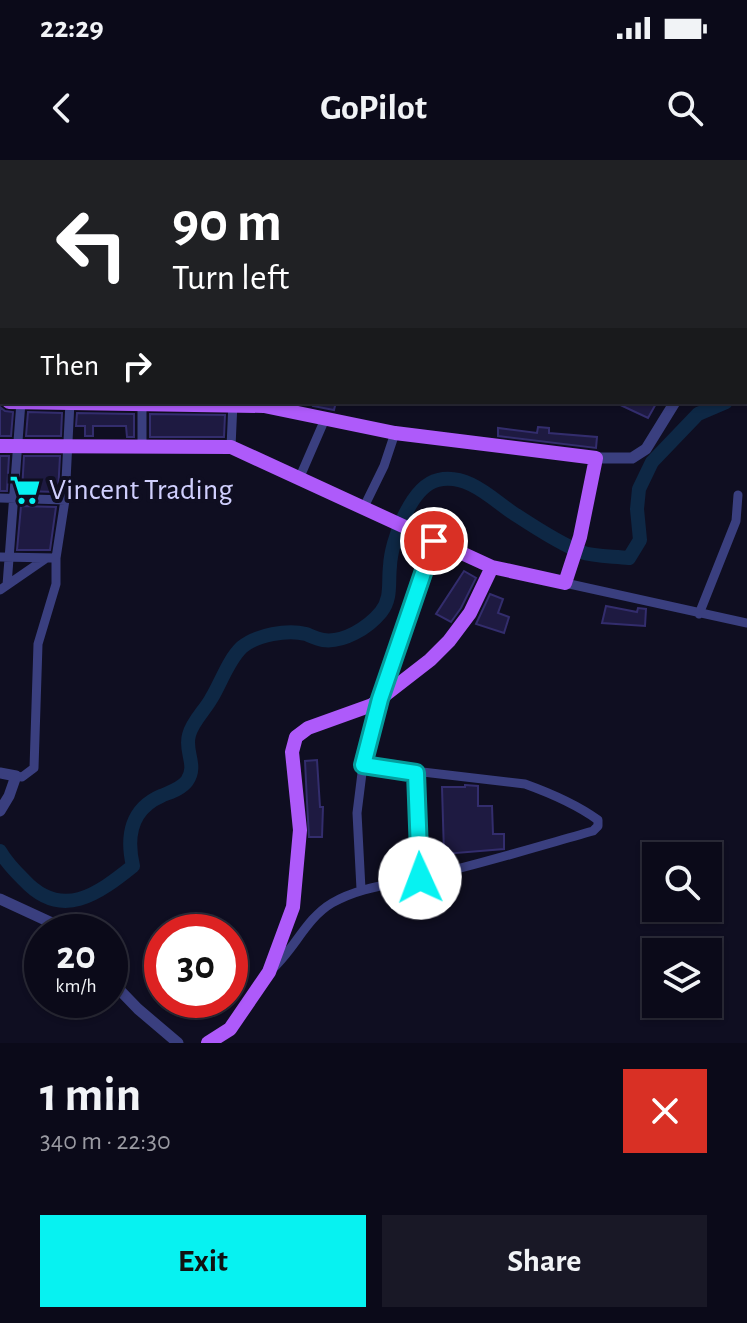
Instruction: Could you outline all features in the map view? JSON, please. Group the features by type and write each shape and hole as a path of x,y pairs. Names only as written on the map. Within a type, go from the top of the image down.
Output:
{"main road":[{"path":"0,446 231,447 492,567 565,583 580,537 596,458 395,433 264,406 232,404"},
{"path":"208,1043 230,1029 269,972 293,907 300,830 292,752 296,737 308,728 372,705 449,641 470,613 492,567"}],"street":[{"path":"4,588 21,404"},
{"path":"0,773 22,777 34,768 38,644 56,584 50,559 65,500 70,404"},
{"path":"142,404 142,447"},
{"path":"231,447 232,404"},
{"path":"596,458 632,458 646,449 674,404"},
{"path":"299,479 325,419"},
{"path":"363,509 384,466 395,433"},
{"path":"699,614 736,521 738,495"},
{"path":"0,498 65,500"},
{"path":"361,889 357,813 363,765 380,699 434,541"},
{"path":"5,557 50,559"},
{"path":"4,588 50,559"},
{"path":"565,583 747,623"},
{"path":"269,972 285,959 309,923 329,904 361,889 420,878 593,831 598,826 598,820 586,812 525,784 363,765"},
{"path":"416,773 420,878"},
{"path":"0,811 16,776"},
{"path":"2,902 31,914"},
{"path":"128,999 178,1043"}],"building":[{"path":"314,404 336,404 334,410"},
{"path":"618,404 656,404 648,418"},
{"path":"0,407 13,412 11,436 0,436"},
{"path":"28,412 62,413 61,436 26,436"},
{"path":"77,413 134,414 134,437 127,437 126,426 93,426 93,436 85,436 85,426 76,426"},
{"path":"150,414 225,415 224,437 150,437"},
{"path":"538,427 549,428 549,433 597,437 596,448 498,436 498,428 537,433"},
{"path":"0,456 9,456 7,491 0,491"},
{"path":"24,456 60,456 58,492 22,491"},
{"path":"21,506 56,507 50,550 17,550"},
{"path":"464,571 476,578 451,622 436,614"},
{"path":"490,594 503,599 498,613 509,617 504,633 476,624"},
{"path":"606,606 637,612 638,608 646,609 645,626 602,623"},
{"path":"317,760 320,807 323,807 322,837 309,837 305,761"},
{"path":"478,786 478,806 492,806 493,834 504,834 504,849 444,854 442,787"}],"waterway":[{"path":"0,851 14,870 38,892 66,901 93,894 133,866 130,844 137,816 151,802 187,781 191,769 188,741 191,730 237,652 248,643 272,634 290,632 331,640 347,637 369,624 387,601 391,555 404,516 428,484 449,479 469,483 537,529 572,548 592,555 629,558 640,540 639,489 652,462 698,414 721,404"}],"place":[{"name":"Vincent Trading","path":"25,490"}],"route":[{"path":"420,878 416,773 363,765 380,699 434,541"}]}
